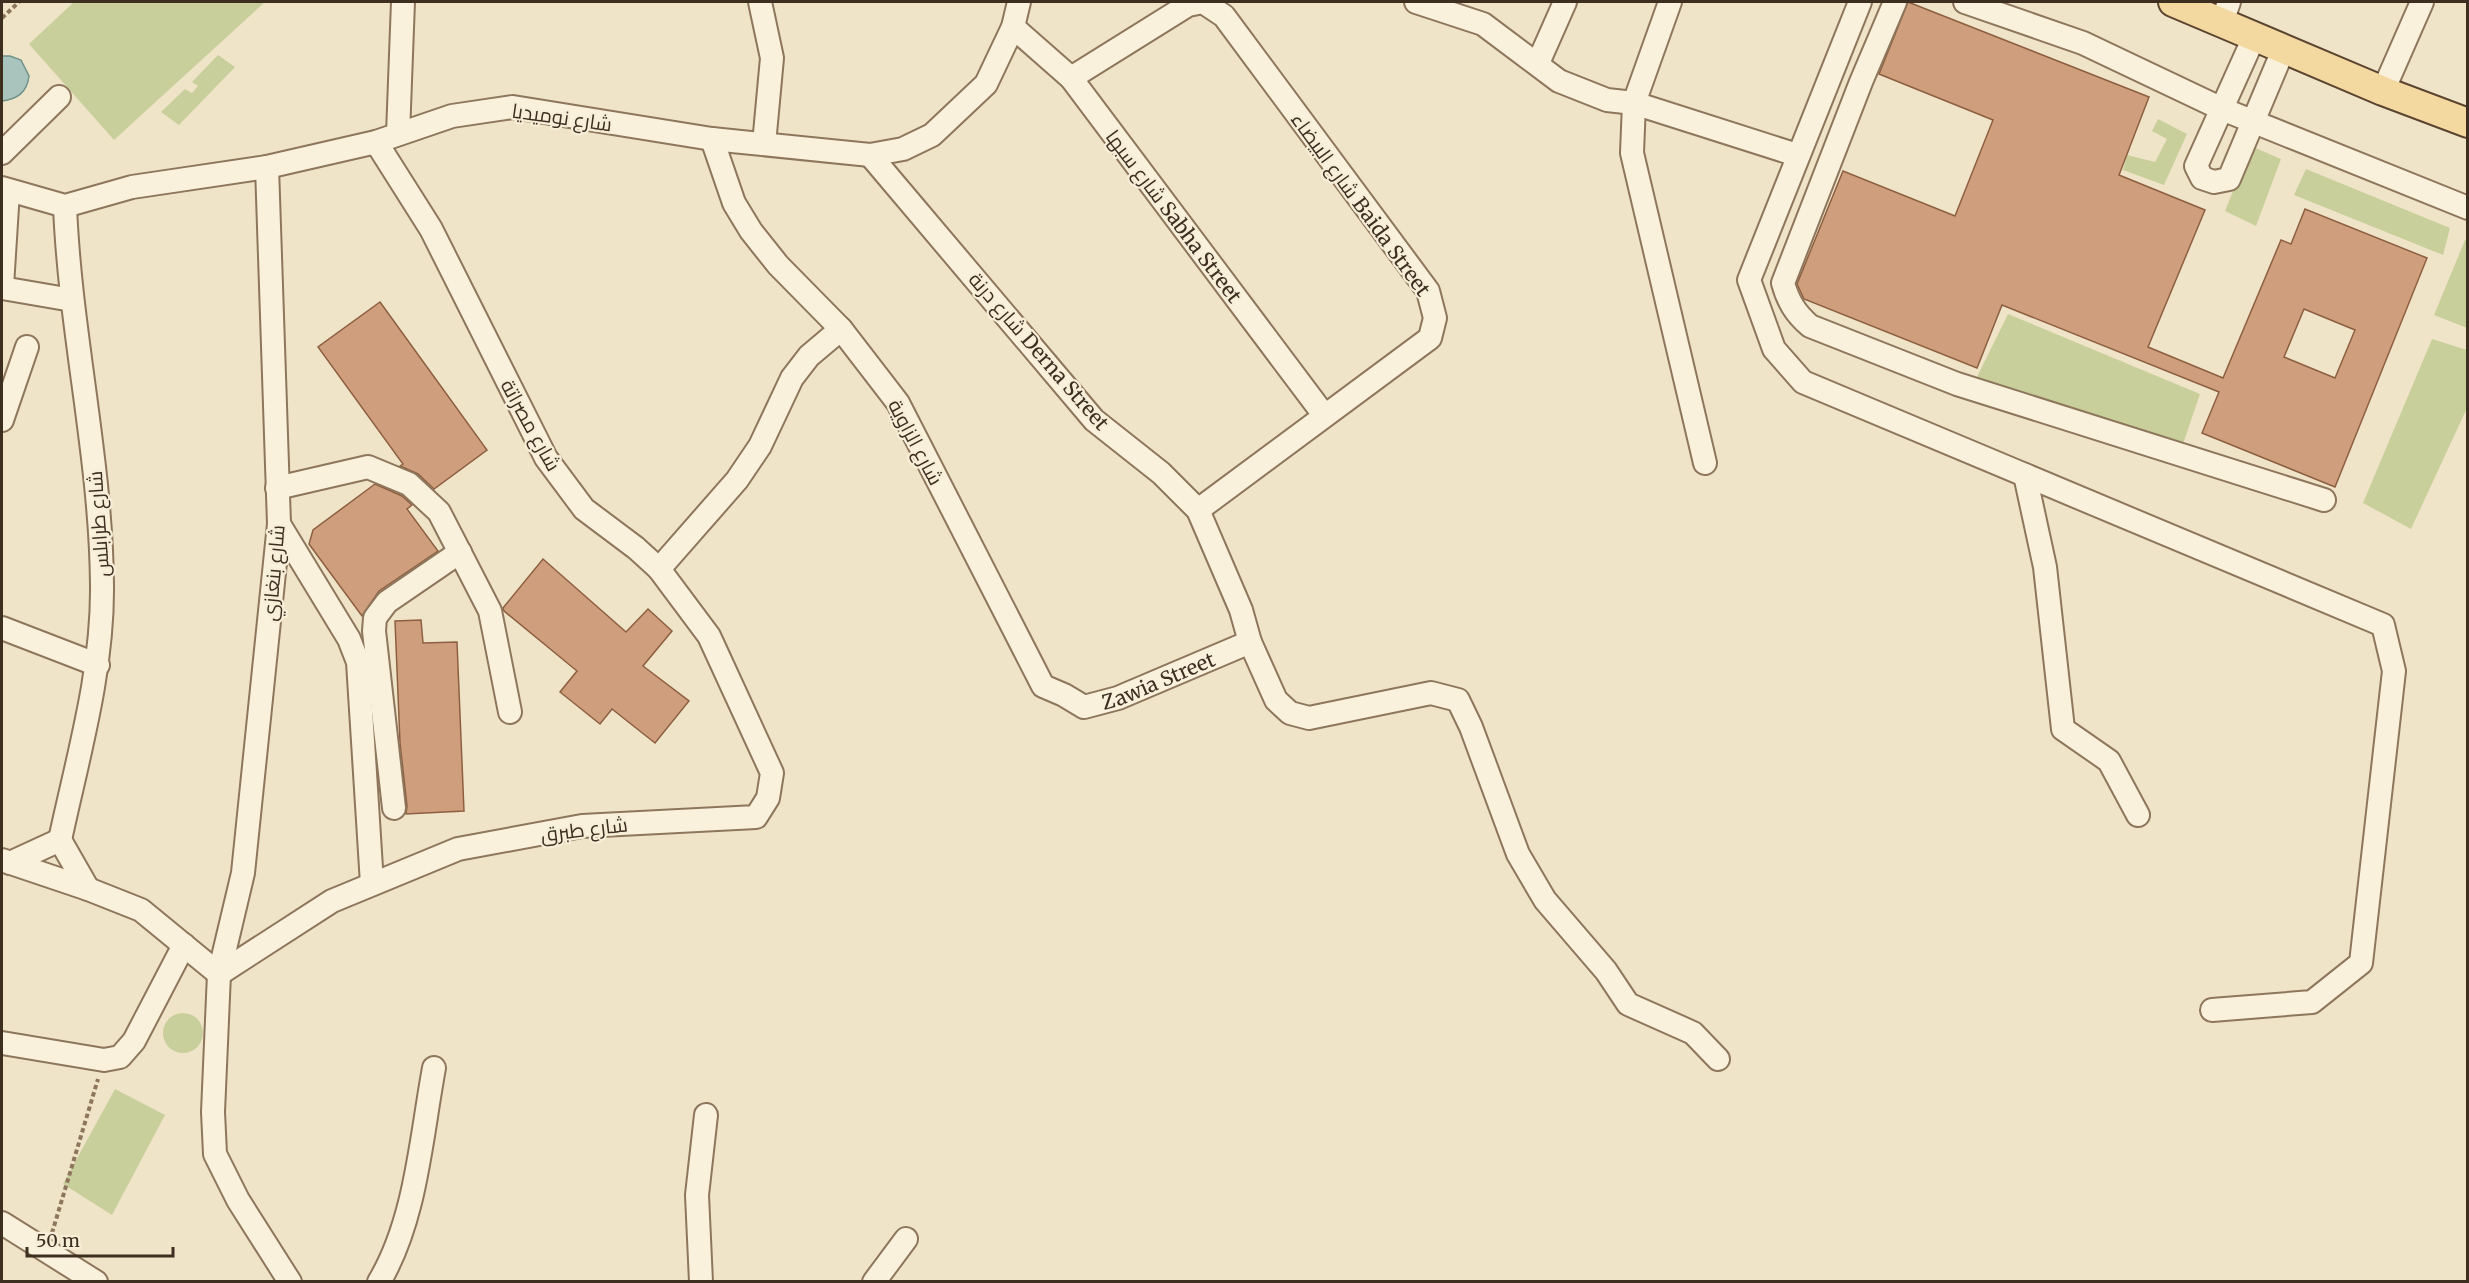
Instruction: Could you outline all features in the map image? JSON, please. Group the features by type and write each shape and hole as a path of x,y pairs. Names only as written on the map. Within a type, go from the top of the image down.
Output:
{"main road":[{"path":"2173,2 2225,12 2255,35 2383,91 2468,123"}],"street":[{"path":"398,134 403,2"},
{"path":"760,2 772,57 764,144"},
{"name":"شارع نوميديا","path":"5,190 65,206 132,188 267,167 376,142 452,116 513,107 712,139 870,154 903,149 932,135 986,84 1013,27 1019,2"},
{"name":"شارع البيضاء Baida Street","path":"1071,78 1188,6 1203,2 1224,16 1428,291 1435,318 1430,338 1198,510"},
{"path":"1416,2 1447,6 1483,24 1538,63 1559,81 1607,100 1634,103 1797,155"},
{"path":"1538,63 1565,2"},
{"path":"1670,2 1634,103 1632,153 1705,463"},
{"path":"1860,2 1749,280 1774,349 1803,382 2383,626 2394,671 2361,963 2312,1002 2212,1010"},
{"path":"1895,2 1861,82 1783,283 1787,299 1796,314 1810,326 1957,384 2324,500"},
{"path":"1965,2 2083,43 2222,109 2468,208"},
{"path":"2383,91 2422,2"},
{"name":"شارع سبها Sabha Street","path":"1013,27 1071,78 1324,415"},
{"path":"2255,35 2196,166 2202,178 2214,182 2229,178 2251,121 2284,48"},
{"path":"2,153 59,97"},
{"name":"شارع الزاوية","path":"712,139 734,203 751,231 778,265 841,329 898,403 1043,686 1064,695"},
{"name":"شارع مصراتة","path":"376,142 431,229 546,458 584,509 636,548 659,569 709,636 772,773"},
{"name":"شارع درنة Derna Street","path":"870,154 1094,420 1161,473 1198,510 1241,610 1250,642 1276,700 1290,713 1309,718 1431,693 1458,700 1471,727 1518,854 1545,900 1606,971 1628,1004 1693,1033 1718,1059"},
{"name":"شارع بنغازي","path":"267,167 279,524 243,873 219,974 213,1112 215,1154 238,1200 290,1281"},
{"path":"5,190 2,287 72,300"},
{"name":"شارع طرابلس","path":"60,840 98,665 102,586 95,485 67,267 65,206"},
{"path":"659,569 743,471 760,446 792,378 809,356 841,329"},
{"path":"2,420 27,347"},
{"path":"278,488 368,466 410,484 439,512 490,611 510,712"},
{"path":"2025,475 2045,567 2063,729 2109,761 2138,815"},
{"path":"6,861 141,910 219,974 332,901 372,884 358,662 350,639 279,524"},
{"path":"394,808 374,631 375,618 387,602 460,552"},
{"path":"2,628 98,665"},
{"name":"Zawia Street","path":"1064,695 1084,707 1118,698 1250,642"},
{"name":"شارع طبرق","path":"372,884 458,849 582,826 756,817 768,798 772,773"},
{"path":"6,861 60,840 88,889"},
{"path":"2,1043 104,1060 120,1057 134,1041 184,945"},
{"path":"379,1281 390,1264 408,1213 434,1068"},
{"path":"701,1281 697,1196 706,1115"},
{"path":"2,1223 90,1280"},
{"path":"873,1281 906,1239"}],"path":[{"path":"2,18 19,2"},
{"path":"47,1251 104,1060"}],"green space":[{"path":"74,2 265,2 114,140 29,44"},
{"path":"218,55 235,67 179,125 161,112 185,89 192,93 198,86 192,82"},
{"path":"2158,119 2187,134 2164,185 2123,170 2127,155 2155,162 2167,139 2152,131"},
{"path":"2251,146 2281,159 2256,226 2225,211"},
{"path":"2306,169 2450,228 2443,255 2294,195"},
{"path":"2465,240 2468,240 2467,328 2434,315"},
{"path":"2008,314 2200,394 2181,450 1977,377"},
{"path":"2432,339 2467,350 2467,408 2411,529 2363,503"},
{"path":"183,1013 197,1019 203,1033 197,1047 183,1053 169,1047 163,1033 169,1019"},
{"path":"115,1089 165,1115 112,1215 63,1184"}],"water":[{"path":"2,56 21,60 29,76 24,91 12,99 2,101"}],"building":[{"path":"1908,2 2149,97 2119,175 2205,210 2148,347 2223,378 2281,240 2291,244 2305,209 2427,258 2335,487 2202,433 2219,392 2002,305 1977,368 1804,299 1797,284 1843,171 1955,216 1993,120 1879,74","holes":["2304,309 2355,330 2335,378 2284,357"]},
{"path":"380,302 487,450 434,489 418,474 400,466 403,464 318,347"},
{"path":"375,484 402,496 412,505 407,509 438,551 379,591 362,616 309,544 313,530"},
{"path":"543,559 626,632 648,609 672,631 643,666 689,701 655,743 612,709 600,724 560,692 577,671 504,611 503,608"},
{"path":"421,620 423,643 457,642 464,811 406,814 400,743 395,621"}]}
